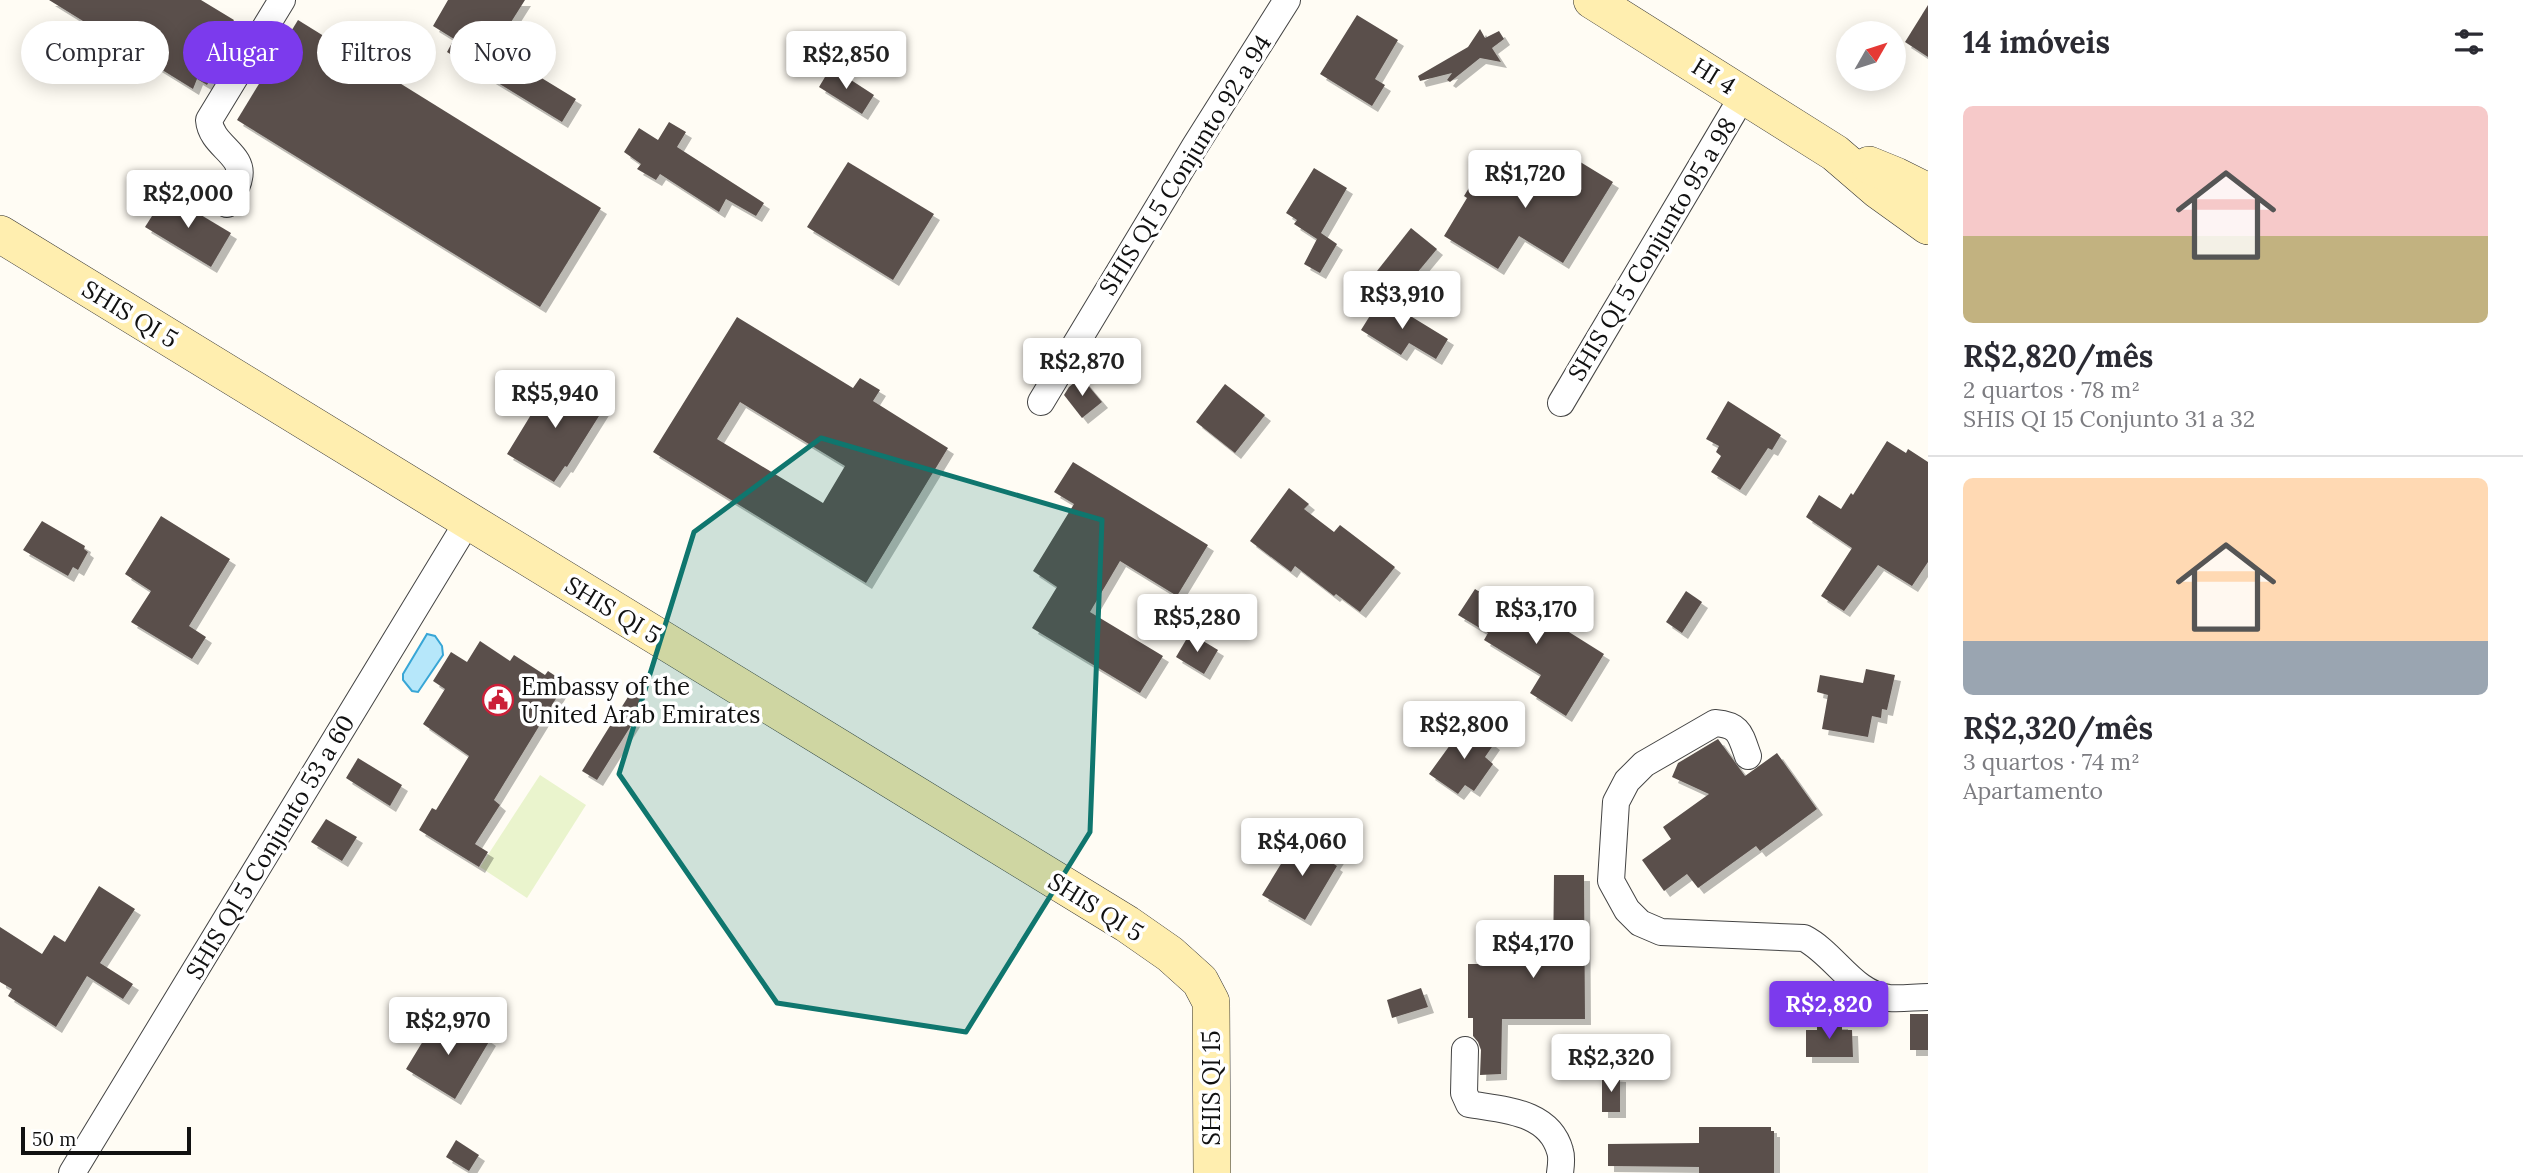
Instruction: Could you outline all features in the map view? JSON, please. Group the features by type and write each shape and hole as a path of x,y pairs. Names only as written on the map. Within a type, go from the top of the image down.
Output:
{"street":[{"path":"227,204 240,177 239,164 210,130 209,120 282,0"},
{"name":"SHIS QI 5 Conjunto 92 a 94","path":"1041,402 1195,146 1287,0"},
{"name":"HI 4","path":"1592,0 1835,153 1878,190 1928,226"},
{"name":"SHIS QI 5 Conjunto 95 a 98","path":"1561,402 1744,94"},
{"name":"HI 4","path":"1835,153 1896,176 1928,192"},
{"name":"SHIS QI 5","path":"0,234 1126,924 1170,954 1200,981 1211,1002"},
{"name":"SHIS QI 5 Conjunto 53 a 60","path":"72,1173 468,521"},
{"path":"1748,756 1741,734 1736,728 1714,723 1644,764 1627,781 1616,802 1611,881 1626,910 1640,923 1661,932 1789,936 1804,939 1816,944 1860,988 1888,998 1925,997"},
{"name":"SHIS QI 15","path":"1211,1002 1212,1173"},
{"path":"1465,1050 1464,1093 1469,1104 1532,1117 1550,1131 1561,1152 1560,1173"}],"highlighted area":[{"path":"821,438 1102,520 1090,832 966,1032 777,1003 619,774 694,532"}],"green space":[{"path":"540,775 586,805 527,898 480,867"}],"water":[{"path":"427,634 435,636 442,646 443,655 418,692 412,691 403,680 403,674"}],"building":[{"path":"49,0 201,0 234,20 183,21 183,83 169,74 169,21 83,21"},
{"path":"448,0 525,0 512,21 450,21 450,37 436,28 436,21"},
{"path":"1928,5 1928,57 1906,40"},
{"path":"1357,15 1398,40 1375,79 1385,85 1372,106 1320,74"},
{"path":"303,23 317,32 317,84 401,84 601,208 540,307 237,120 259,84 303,84"},
{"path":"1480,29 1485,38 1499,31 1504,39 1492,48 1501,62 1480,58 1450,82 1447,80 1452,73 1420,81 1418,76 1468,47"},
{"path":"831,67 874,95 862,114 819,87"},
{"path":"500,84 551,84 576,99 562,122"},
{"path":"669,122 686,132 677,147 764,203 756,216 726,199 719,212 660,174 656,180 637,169 641,164 624,152 639,128 658,140"},
{"path":"1492,150 1559,191 1577,160 1613,182 1563,263 1519,236 1498,269 1444,236"},
{"path":"848,162 934,214 893,280 807,227"},
{"path":"1314,168 1347,188 1321,233 1337,244 1320,273 1304,264 1317,239 1294,224 1297,220 1286,213"},
{"path":"166,194 231,233 211,267 145,227"},
{"path":"1411,228 1437,249 1402,291 1377,271"},
{"path":"1381,298 1448,339 1436,359 1409,343 1401,355 1361,330"},
{"path":"737,317 853,388 860,378 880,390 873,401 948,448 866,583 653,452","holes":["740,402 845,466 823,503 717,439"]},
{"path":"554,377 604,408 567,467 565,466 554,482 507,454"},
{"path":"1081,377 1102,402 1082,418 1064,395"},
{"path":"1225,384 1265,415 1235,453 1196,422"},
{"path":"1728,401 1781,435 1772,450 1768,448 1740,490 1711,472 1721,456 1716,452 1719,446 1706,439"},
{"path":"1887,441 1906,453 1908,449 1928,462 1928,562 1912,586 1878,565 1844,611 1821,596 1852,548 1806,517 1819,495 1841,509"},
{"path":"1073,462 1208,545 1177,596 1120,561 1090,612 1163,656 1140,693 1032,628 1057,587 1033,571 1074,504 1054,492"},
{"path":"1289,488 1309,504 1304,509 1334,532 1340,525 1395,567 1360,612 1295,566 1291,572 1250,541"},
{"path":"161,516 230,559 189,626 206,637 192,659 131,622 151,591 125,574"},
{"path":"42,521 85,546 84,549 88,552 78,570 73,567 68,576 23,550"},
{"path":"1475,589 1504,607 1514,590 1557,616 1553,622 1604,654 1566,716 1530,693 1541,675 1484,640 1488,633 1458,615"},
{"path":"1686,591 1702,602 1682,633 1666,622"},
{"path":"1190,633 1218,650 1204,674 1176,657"},
{"path":"480,641 510,661 514,655 545,675 548,671 563,681 556,690 560,692 494,800 500,805 475,844 488,852 479,867 419,830 432,808 436,810 469,756 423,724 445,689 433,681 451,652 467,662"},
{"path":"1866,669 1895,675 1887,710 1882,709 1881,718 1872,716 1868,737 1822,729 1828,695 1817,692 1820,675 1863,683"},
{"path":"631,692 646,702 597,780 582,771"},
{"path":"1466,723 1494,744 1485,757 1493,764 1474,791 1465,785 1458,794 1429,774"},
{"path":"1718,739 1745,776 1777,753 1817,809 1760,851 1756,846 1698,888 1687,874 1664,891 1642,860 1671,839 1663,827 1709,794 1672,777 1678,763"},
{"path":"358,758 402,785 390,806 346,778"},
{"path":"326,819 357,837 342,861 311,842"},
{"path":"1295,841 1310,850 1314,842 1339,856 1334,864 1337,866 1305,920 1262,895"},
{"path":"1554,875 1584,875 1585,1019 1502,1019 1501,1074 1480,1075 1481,1050 1473,1036 1473,1018 1468,1018 1468,964 1553,964"},
{"path":"99,886 135,909 100,963 133,984 123,999 87,976 56,1027 8,996 12,989 0,982 0,927 42,954 54,935 65,942"},
{"path":"1421,988 1428,1007 1392,1018 1387,1000"},
{"path":"1910,1014 1928,1014 1928,1050 1910,1050"},
{"path":"437,1018 467,1034 471,1027 490,1040 455,1099 406,1069"},
{"path":"1817,1023 1842,1023 1842,1030 1852,1030 1853,1057 1806,1057 1806,1030 1817,1030"},
{"path":"1602,1075 1620,1076 1620,1112 1602,1112"},
{"path":"1699,1127 1771,1127 1771,1131 1774,1131 1774,1173 1699,1173 1699,1167 1608,1166 1608,1144 1699,1143"},
{"path":"456,1140 479,1155 469,1171 446,1157"}],"place":[{"name":"Embassy of the United Arab Emirates","path":"498,700"}]}
